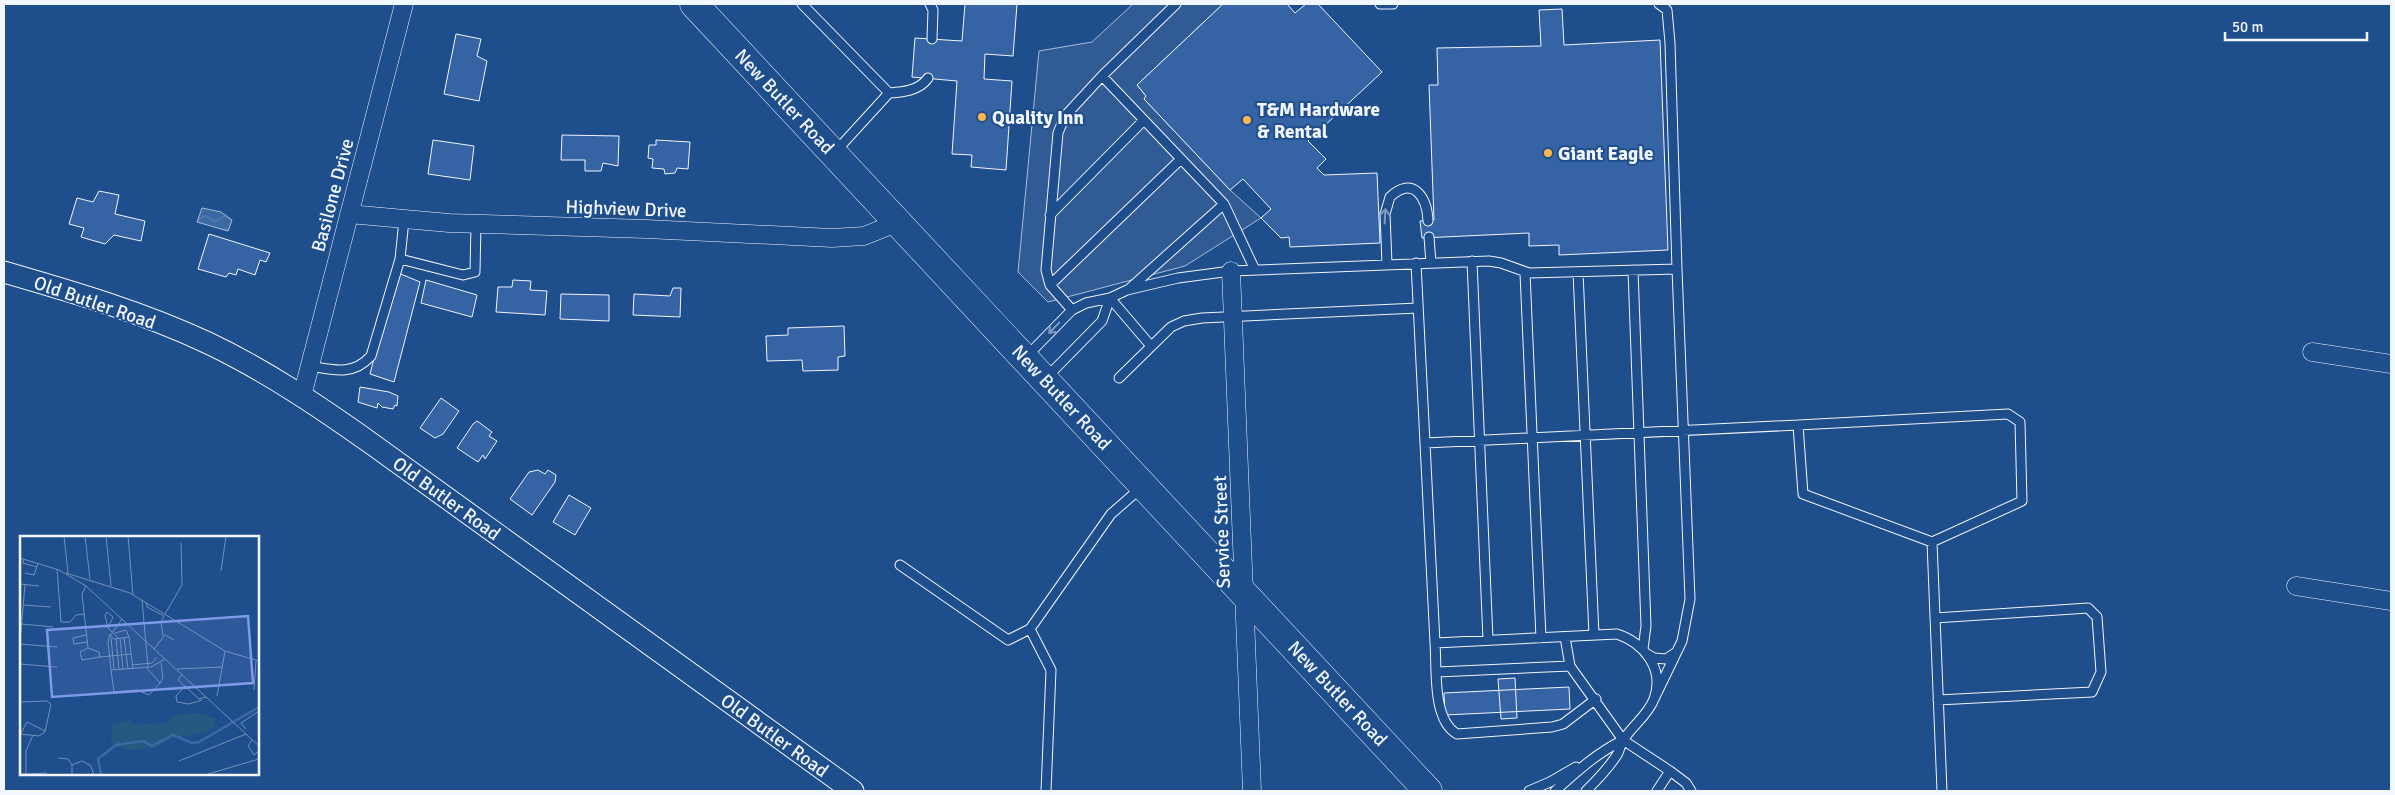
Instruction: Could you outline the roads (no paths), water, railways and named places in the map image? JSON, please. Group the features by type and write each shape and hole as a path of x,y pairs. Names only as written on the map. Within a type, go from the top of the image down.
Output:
{"main road":[{"name":"New Butler Road","path":"694,4 1428,791"}],"street":[{"name":"Basilone Drive","path":"302,396 404,4"},
{"name":"Highview Drive","path":"349,214 404,220 476,224 852,238 864,236 899,222"},
{"name":"Service Street","path":"1231,271 1252,791"},
{"name":"Old Butler Road","path":"4,272 78,294 196,338 302,396 372,444 853,791"},
{"path":"2312,352 2391,364"},
{"path":"2296,586 2391,601"}],"lane":[{"path":"930,4 933,10 932,39"},
{"path":"1072,310 1050,285 1046,270 1058,133 1061,124 1064,116 1102,76 1176,4"},
{"path":"1380,4 1393,4"},
{"path":"1588,791 1617,754 1623,740 1646,713 1654,699 1678,651 1688,616 1690,599 1670,43 1667,10 1659,4"},
{"path":"808,6 889,93"},
{"path":"1102,76 1224,204 1255,270"},
{"path":"834,153 889,93 911,90 925,83 928,78"},
{"path":"1050,215 1144,120"},
{"path":"1050,285 1181,159"},
{"path":"1387,264 1385,214 1390,197 1405,188 1413,189 1426,201 1428,221"},
{"path":"1127,290 1224,204"},
{"path":"310,366 336,371 362,365 371,356 400,259 404,220"},
{"path":"400,259 463,275 475,272 476,224"},
{"path":"1429,237 1431,263"},
{"path":"1025,357 1072,310 1086,303 1110,298 1127,290 1178,278 1231,271 1472,261 1501,263 1525,272 1677,269"},
{"path":"1472,261 1488,640"},
{"path":"1416,263 1435,643 1443,717 1450,730 1457,734 1552,727 1563,724 1596,699"},
{"path":"1633,270 1646,626 1645,652 1656,672 1654,699"},
{"path":"1525,272 1541,638"},
{"path":"1578,272 1594,635"},
{"path":"1110,298 1151,346"},
{"path":"1045,379 1102,321 1110,298"},
{"path":"1119,378 1171,327 1184,321 1202,318 1418,308"},
{"path":"1425,443 2008,414 2020,422 2022,501 1932,542 1803,494 1798,425"},
{"path":"900,565 1008,640 1030,629 1111,514 1144,485"},
{"path":"1932,542 1942,791"},
{"path":"1935,618 2088,608 2097,617 2101,672 2092,692 1938,700"},
{"path":"1030,629 1051,670 1046,791"},
{"path":"1435,643 1617,634 1630,638 1654,658 1666,659 1678,651"},
{"path":"1566,636 1567,659 1570,666 1596,699 1623,740 1686,783 1691,791"},
{"path":"1437,672 1570,666"},
{"path":"1529,791 1550,782 1623,740"},
{"path":"1555,791 1604,750"},
{"path":"1410,771 1440,791"},
{"path":"1657,791 1670,772"}],"water":[{"path":"202,208 221,212 232,220 228,231 197,222"}],"place":[{"name":"Quality Inn","path":"982,117"},
{"name":"T&M Hardware & Rental","path":"1247,120"},
{"name":"Giant Eagle","path":"1548,153"}]}
